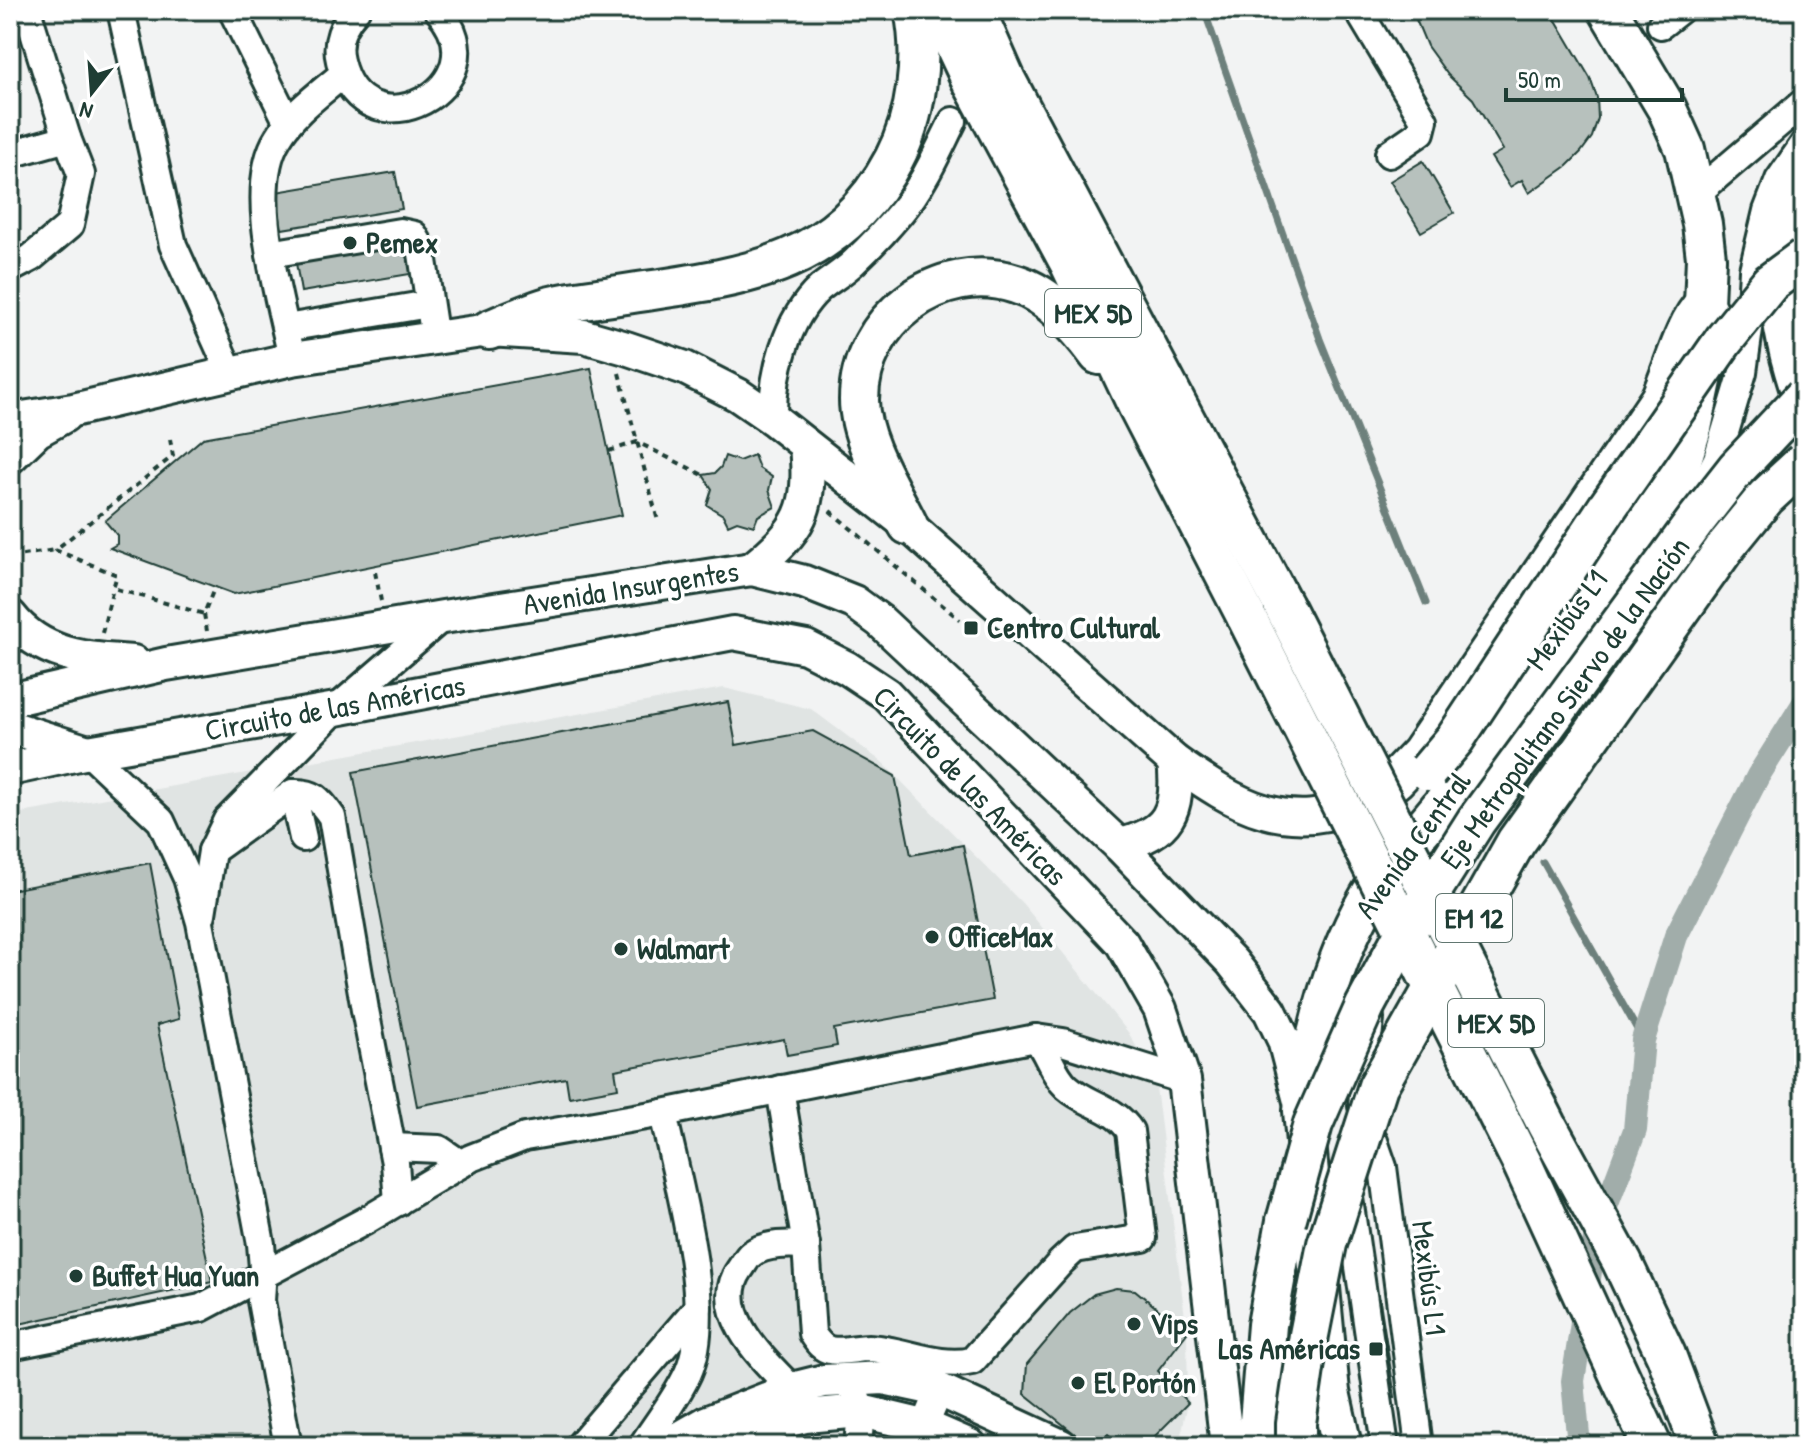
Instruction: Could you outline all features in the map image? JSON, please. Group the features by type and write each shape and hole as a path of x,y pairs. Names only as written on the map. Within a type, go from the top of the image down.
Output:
{"highway":[{"path":"489,330 552,306 764,269 811,249 852,219 882,181 901,145 910,117 918,73 914,10"},
{"name":"MEX 5D","path":"938,10 972,82 1070,264 1138,407 1522,1163 1652,1446"},
{"name":"MEX 5D","path":"975,10 1006,80 1283,605 1547,1125 1622,1262 1666,1355 1700,1446"},
{"name":"Avenida Central","path":"1342,1446 1330,1392 1303,1111 1309,1065 1335,970 1368,898 1400,854 1431,819 1665,496 1680,466 1692,428 1706,363 1711,319 1704,304 1706,258 1685,149 1667,109 1608,10"},
{"path":"1804,188 1787,233 1780,263 1779,287 1784,328 1804,399"},
{"path":"1400,854 1418,787 1455,739 1609,505 1724,340 1770,283 1804,258"},
{"path":"908,525 863,426 859,402 861,375 878,333 895,312 915,297 938,286 968,280 1017,284 1038,296 1080,330 1138,407"},
{"name":"Avenida Central","path":"1367,803 1420,754 1660,399 1675,368 1692,316 1704,304"},
{"name":"Eje Metropolitano Siervo de la Nación","path":"1257,1446 1267,1325 1286,1221 1313,1124 1365,1006 1400,941 1476,821 1697,519 1737,468 1804,399"},
{"name":"Eje Metropolitano Siervo de la Nación","path":"1296,1446 1296,1423 1309,1335 1327,1244 1378,1086 1516,842 1727,545 1766,497 1804,462"},
{"path":"1367,803 1418,787"}],"main road":[{"path":"10,420 73,410 230,372 289,344 435,339 489,330 584,336 685,368 738,395 773,419 908,525 1174,761 1212,787 1247,806 1275,815 1337,814 1367,803"},
{"path":"10,457 37,431 73,410"},
{"path":"752,569 781,545 801,519 809,480 806,446"},
{"name":"Avenida Insurgentes","path":"10,700 166,664 752,569 804,582 854,602 880,621 1119,845 1232,962 1270,1011 1284,1040 1303,1111"},
{"path":"10,616 21,630 46,647 95,660 166,664"},
{"name":"Circuito de las Américas","path":"10,769 733,633 806,647 847,668 886,694 1122,943 1160,1009 1184,1080 1227,1446"},
{"path":"10,727 88,752"},
{"path":"1119,845 1143,840 1159,830 1168,817 1176,781 1174,761"},
{"path":"666,1446 706,1423 792,1389 850,1378 884,1378 940,1390 1061,1446"},
{"path":"1283,1446 1310,1433 1322,1415 1330,1392"},
{"path":"709,1446 805,1416 861,1411 920,1436 970,1446"}],"street":[{"path":"10,269 31,258 70,225 81,174 27,10"},
{"path":"121,10 173,245 230,372"},
{"path":"232,10 288,123"},
{"path":"349,13 340,36 338,55 343,74 353,90 368,102 386,108 406,109 440,91 451,75 455,56 454,36 438,10"},
{"path":"1358,10 1424,120 1421,132 1389,154"},
{"path":"343,74 288,123 274,144 265,176 263,198 270,254 289,344 429,304"},
{"path":"1696,194 1804,102"},
{"path":"773,419 772,390 785,346 800,312 818,290 854,262 903,211 934,161 953,121"},
{"path":"10,154 67,138"},
{"name":"Mexibús L1","path":"1385,1446 1346,1176 1351,1145 1361,1123 1367,1032 1390,935 1405,904 1452,831 1700,495 1731,421 1743,372 1753,270 1767,211 1784,172 1804,144"},
{"path":"270,254 407,233 414,235 421,247 435,339"},
{"path":"200,922 212,851 227,820 336,709 443,617"},
{"path":"88,752 161,821 187,878 200,922 264,1272 261,1301 288,1446"},
{"path":"212,851 293,793 307,793 320,801 332,817 392,1147 398,1202"},
{"path":"293,793 303,838"},
{"path":"780,1089 806,1245 812,1334 820,1346 832,1351 889,1349 955,1365 972,1361 1075,1249 1143,1238 1130,1131 1122,1119 1083,1099 1066,1086 1036,1038"},
{"path":"10,1346 201,1308 398,1202 461,1164 525,1137 663,1113 1036,1038 1063,1042 1184,1080"},
{"path":"642,1446 689,1372 698,1328 698,1282 663,1113"},
{"name":"Mexibús L1","path":"1361,1123 1374,1141 1383,1167 1419,1446"},
{"path":"392,1147 439,1149 461,1164"},
{"path":"792,1389 762,1358 737,1322 731,1299 733,1279 751,1254 781,1244 806,1245"},
{"path":"264,1272 278,1294 306,1446"},
{"path":"579,1446 698,1307"},
{"path":"850,1378 861,1411 858,1446"},
{"path":"920,1436 940,1390"}],"path":[{"path":"619,371 658,521"},
{"path":"10,557 55,550 173,456 170,439"},
{"path":"609,451 637,442 703,475"},
{"path":"806,493 960,620"},
{"path":"55,550 117,575 95,660"},
{"path":"113,588 204,614 215,586"}],"shaded area":[{"path":"724,688 811,709 882,762 1022,903 1128,1032 1155,1079 1187,1333 1188,1403 1179,1444 1089,1446 898,1357 637,1446 10,1446 10,815"},
{"path":"814,1431 888,1435 938,1446 747,1446 770,1436"}],"building":[{"path":"1412,10 1550,10 1590,78 1597,98 1598,118 1592,137 1581,152 1529,193 1522,180 1510,187 1491,157 1503,150 1473,99 1448,75 1427,46"},
{"path":"1423,161 1454,213 1421,232 1390,181"},
{"path":"395,172 402,209 282,229 276,192"},
{"path":"411,244 416,273 301,292 296,263"},
{"path":"591,368 622,515 234,594 110,548 117,544 117,535 105,521 203,438"},
{"path":"754,455 759,468 772,477 769,490 775,507 758,516 754,526 737,521 728,525 723,515 707,505 712,489 703,475 715,473 725,456 739,461"},
{"path":"728,702 736,745 813,731 895,776 911,855 963,845 993,1000 834,1029 837,1046 787,1055 784,1039 615,1070 618,1088 569,1097 566,1078 417,1106 353,772"},
{"path":"150,863 179,1019 157,1025 212,1282 10,1326 10,890"},
{"path":"1116,1288 1135,1290 1187,1333 1158,1371 1188,1403 1145,1446 1122,1446 1108,1434 1096,1446 1090,1446 1025,1394 1027,1364 1070,1313 1094,1294"},
{"path":"1379,1295 1395,1397 1376,1399 1361,1297"}],"waterway":[{"path":"1204,10 1320,339 1426,603"},
{"path":"1579,1446 1573,1381 1596,1233 1635,1130 1643,1040 1676,936 1758,776 1804,703"},
{"path":"1543,862 1643,1040"}],"place":[{"name":"Pemex","path":"350,243"},
{"name":"Centro Cultural","path":"971,628"},
{"name":"OfficeMax","path":"932,937"},
{"name":"Walmart","path":"621,949"},
{"name":"Buffet Hua Yuan","path":"76,1276"},
{"name":"Vips","path":"1134,1324"},
{"name":"Las Américas","path":"1376,1349"},
{"name":"El Portón","path":"1078,1383"}]}
